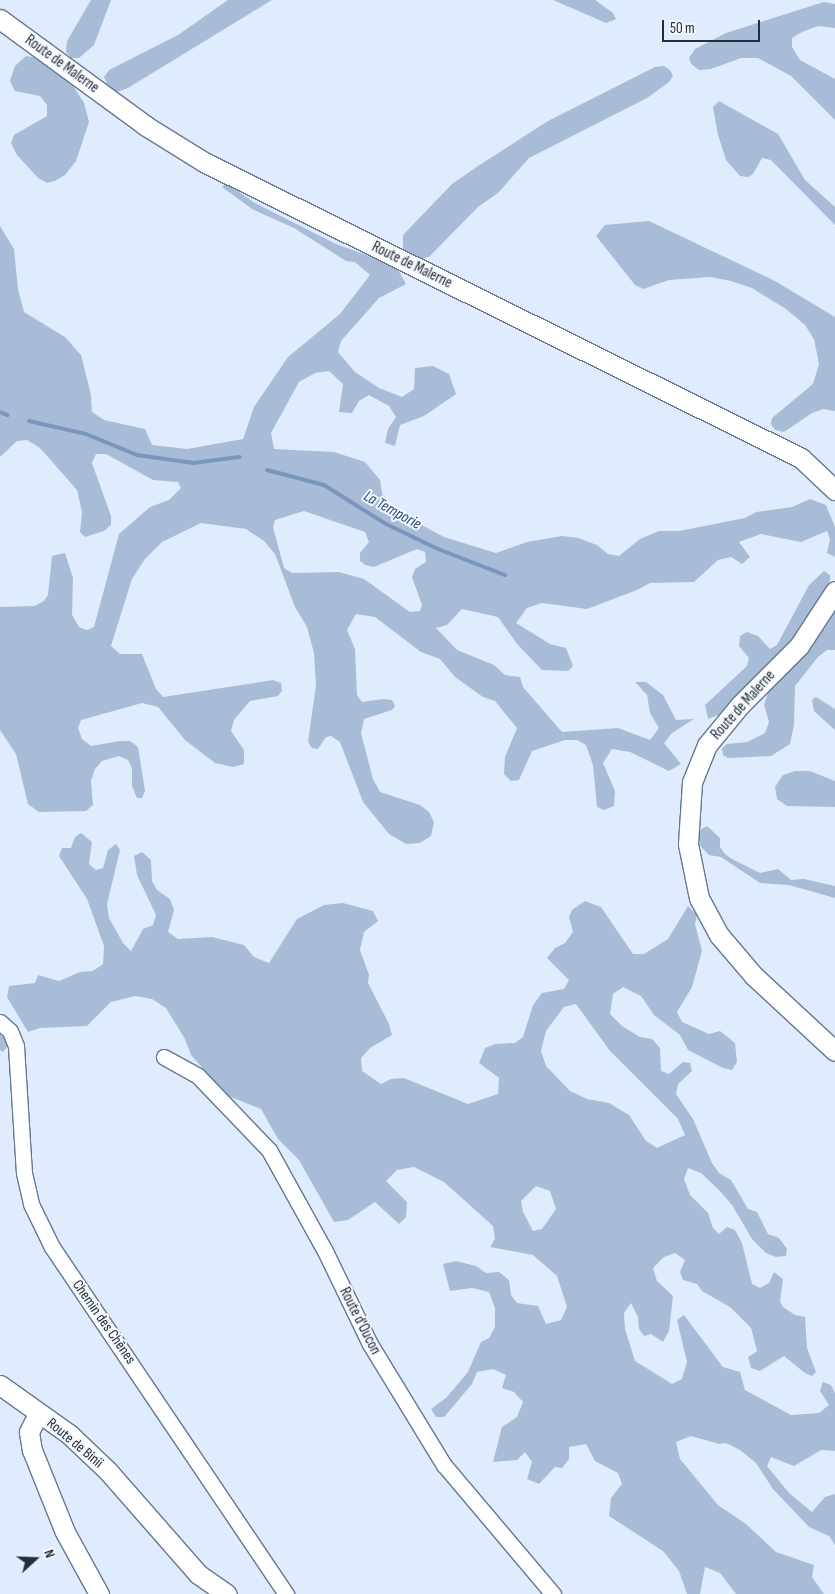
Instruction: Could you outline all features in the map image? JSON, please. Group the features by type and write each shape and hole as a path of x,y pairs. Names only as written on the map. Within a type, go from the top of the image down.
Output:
{"street":[{"name":"Route de Malerne","path":"0,19 146,126 204,162 801,458 835,490"},
{"name":"Route de Malerne","path":"835,591 799,646 740,705 707,745 692,782 688,844 699,898 719,935 754,976 835,1050"},
{"name":"Chemin des Chênes","path":"0,1022 10,1031 16,1046 24,1174 31,1204 52,1247 286,1594"},
{"name":"Route d'Oucon","path":"164,1057 198,1076 269,1150 288,1181 370,1344 444,1465 553,1594"},
{"path":"0,1385 38,1414"},
{"name":"Route de Binii","path":"99,1594 65,1532 32,1450 29,1432 38,1414 69,1434 106,1470 198,1574 227,1594"}],"shaded area":[{"path":"91,0 111,0 94,45 79,58 71,58 66,52 67,41"},
{"path":"228,0 272,0 128,88 117,92 109,88 104,77 109,70 178,35"},
{"path":"553,0 595,0 613,13 616,19 606,23"},
{"path":"824,2 835,4 835,28 818,26 802,32 792,38 792,47 800,60 835,79 835,120 791,76 758,58 741,58 711,69 699,70 691,64 689,58 695,49 726,33"},
{"path":"26,56 38,58 74,87 84,103 89,122 76,161 65,175 47,183 38,178 17,155 11,143 14,135 47,116 47,105 40,96 15,91 10,81 15,66"},
{"path":"664,66 670,70 673,76 669,82 647,98 529,158 498,193 478,207 429,257 421,259 403,249 403,235 452,184 548,121 655,67"},
{"path":"719,101 778,134 805,180 835,207 835,225 771,160 762,158 753,174 748,177 740,176 726,160 718,135 713,107"},
{"path":"226,183 255,203 336,244 396,266 406,284 379,298 341,341 338,352 355,372 379,388 402,397 414,389 415,368 433,366 449,374 456,394 424,416 400,425 395,446 385,443 388,429 396,417 389,406 369,395 359,401 352,413 339,412 343,384 329,371 315,373 299,382 271,433 274,449 334,452 365,462 380,480 384,505 444,537 496,553 527,542 562,536 578,538 597,545 608,554 619,556 640,539 659,531 679,531 745,518 756,512 792,507 810,499 826,505 835,527 835,557 827,553 830,539 827,531 801,542 761,534 739,542 750,557 742,564 731,557 718,560 694,582 650,583 637,590 587,609 542,603 527,608 516,623 550,644 566,648 573,666 568,671 542,670 517,644 498,617 462,609 447,625 436,628 457,650 494,665 505,675 520,677 523,687 562,732 618,728 650,740 659,728 650,713 647,695 635,682 646,682 663,695 676,720 694,719 672,733 664,743 681,764 669,771 630,752 612,749 603,763 615,791 614,806 604,810 597,807 593,765 586,745 577,740 565,740 532,751 519,780 511,781 504,774 505,757 517,728 495,701 483,697 455,677 440,659 421,652 375,617 356,614 347,630 355,649 357,695 362,702 383,699 392,700 395,706 392,710 364,719 361,733 373,779 380,792 420,805 429,812 434,822 431,836 420,843 406,844 389,834 363,802 340,742 331,736 326,737 318,749 312,748 308,742 316,685 314,653 307,627 295,607 275,554 264,541 246,529 201,523 162,542 145,559 132,579 111,646 120,654 142,654 156,689 163,697 273,680 281,683 282,691 278,696 250,701 234,720 231,731 244,750 244,764 233,767 215,763 185,740 158,707 142,703 81,720 78,728 82,739 91,746 130,741 138,747 145,791 142,798 137,798 132,786 132,768 128,760 119,756 102,761 95,769 91,781 93,805 86,811 39,812 28,804 16,754 0,730 0,607 34,606 44,601 48,595 52,556 65,553 73,578 72,615 79,627 87,630 94,627 119,534 150,507 169,500 181,488 178,482 153,480 106,454 96,454 92,463 111,516 111,525 104,531 85,537 80,532 82,512 77,490 40,448 27,440 17,441 0,457 0,226 14,249 18,289 24,312 65,337 81,355 91,395 92,412 104,420 145,429 152,445 187,449 243,439 254,407 288,357 340,314 370,275 355,262 346,261 294,228 252,209 222,187","holes":["304,511 365,532 369,542 360,553 360,561 365,565 374,567 417,549 425,552 426,562 415,569 412,577 422,605 420,611 410,612 364,579 339,572 292,573 284,568 273,527 275,520"]},
{"path":"649,221 775,281 835,317 835,411 823,409 812,413 784,432 775,430 771,424 772,418 813,384 819,364 814,339 805,325 786,309 752,288 731,281 710,277 669,280 643,289 635,285 596,236 605,225"},
{"path":"824,571 830,575 830,581 786,650 721,714 708,719 705,705 747,666 749,658 739,646 740,636 747,632 758,636 770,649 777,645 809,585"},
{"path":"835,608 835,650 827,650 818,657 795,686 794,725 790,744 771,756 728,758 723,755 722,748 727,744 747,742 765,733 769,722 764,705 770,687 825,628"},
{"path":"816,697 835,709 835,730 814,711 812,700"},
{"path":"795,771 810,771 835,781 835,807 787,806 777,799 775,787 783,775"},
{"path":"707,826 720,838 720,847 732,859 760,873 778,869 791,880 804,879 835,886 835,898 789,885 760,883 721,857 709,855 701,847 698,831"},
{"path":"81,833 92,842 89,864 96,870 103,868 108,850 116,844 120,850 107,904 109,918 123,943 131,951 143,929 153,925 156,915 137,875 134,856 142,852 151,860 152,881 157,890 170,899 174,910 168,932 178,939 212,937 244,945 254,957 269,963 297,919 324,905 343,903 373,911 378,921 364,932 360,950 369,975 368,983 389,1024 392,1035 370,1048 361,1058 362,1071 381,1084 391,1079 404,1078 468,1104 498,1094 499,1078 479,1063 485,1048 495,1044 515,1043 523,1037 533,1005 542,993 564,989 569,980 547,958 555,948 565,943 573,932 569,917 572,910 585,901 601,907 633,954 644,954 668,939 688,906 697,915 695,924 702,951 692,987 677,1012 682,1022 709,1034 720,1031 735,1043 737,1062 732,1070 723,1068 688,1050 680,1035 654,1015 641,996 623,987 613,994 610,1014 622,1026 640,1037 652,1039 660,1048 661,1071 669,1074 683,1062 690,1063 692,1071 678,1084 676,1094 693,1119 712,1163 719,1173 731,1180 748,1209 757,1212 768,1234 779,1238 787,1249 786,1256 776,1257 766,1253 752,1239 732,1205 719,1190 701,1173 688,1168 684,1179 690,1195 708,1213 713,1228 719,1234 727,1227 735,1230 742,1243 752,1284 760,1288 769,1283 774,1272 783,1279 780,1301 783,1307 795,1315 805,1317 807,1348 816,1372 812,1376 805,1373 784,1356 760,1371 751,1368 748,1357 757,1351 751,1328 730,1307 702,1291 697,1284 683,1280 680,1272 685,1260 675,1253 664,1257 653,1268 657,1281 673,1296 669,1331 663,1342 651,1334 644,1336 639,1329 638,1317 631,1303 624,1313 625,1329 635,1361 672,1384 682,1379 687,1362 677,1320 684,1315 723,1367 740,1372 745,1390 791,1415 819,1413 829,1405 820,1391 823,1382 831,1385 835,1393 835,1451 821,1450 794,1466 771,1457 767,1466 789,1493 812,1512 825,1497 835,1494 835,1545 829,1536 809,1527 773,1489 756,1463 740,1450 726,1443 719,1444 691,1436 676,1442 680,1459 718,1505 746,1524 776,1552 814,1565 812,1577 824,1594 736,1594 720,1573 705,1567 700,1594 687,1594 679,1571 663,1551 609,1516 611,1498 622,1484 618,1473 595,1461 586,1444 569,1447 569,1459 562,1468 555,1467 539,1484 527,1479 532,1462 525,1452 517,1460 493,1462 502,1427 517,1417 523,1402 514,1392 502,1388 506,1375 493,1369 477,1372 472,1384 444,1417 436,1417 431,1409 447,1397 468,1372 481,1342 489,1338 495,1327 495,1308 489,1292 472,1288 450,1291 443,1264 456,1261 476,1266 486,1273 499,1272 509,1280 511,1295 517,1303 538,1306 546,1324 561,1320 567,1307 557,1276 533,1255 490,1247 495,1239 493,1226 444,1182 414,1167 397,1170 386,1181 407,1202 406,1217 399,1224 375,1202 348,1220 334,1222 299,1160 278,1139 261,1109 226,1095 191,1055 185,1039 166,1008 152,999 135,996 111,1002 87,1026 40,1028 28,1032 7,997 9,986 35,983 38,975 59,981 80,972 93,971 103,964 104,946 87,899 59,856 62,848 71,848 75,837","holes":["576,1004 610,1051 678,1119 685,1135 657,1148 646,1141 629,1115 609,1103 587,1099 570,1091 546,1066 541,1051 546,1031 564,1007","536,1186 550,1191 556,1209 542,1229 533,1231 523,1212 521,1201"]},
{"path":"0,1034 9,1044 3,1052 0,1050"}],"waterway":[{"name":"La Temporie","path":"0,412 7,415"},
{"name":"La Temporie","path":"29,421 86,434 137,455 193,463 240,457"},
{"name":"La Temporie","path":"267,470 324,485 386,524 438,549 505,575"}]}
